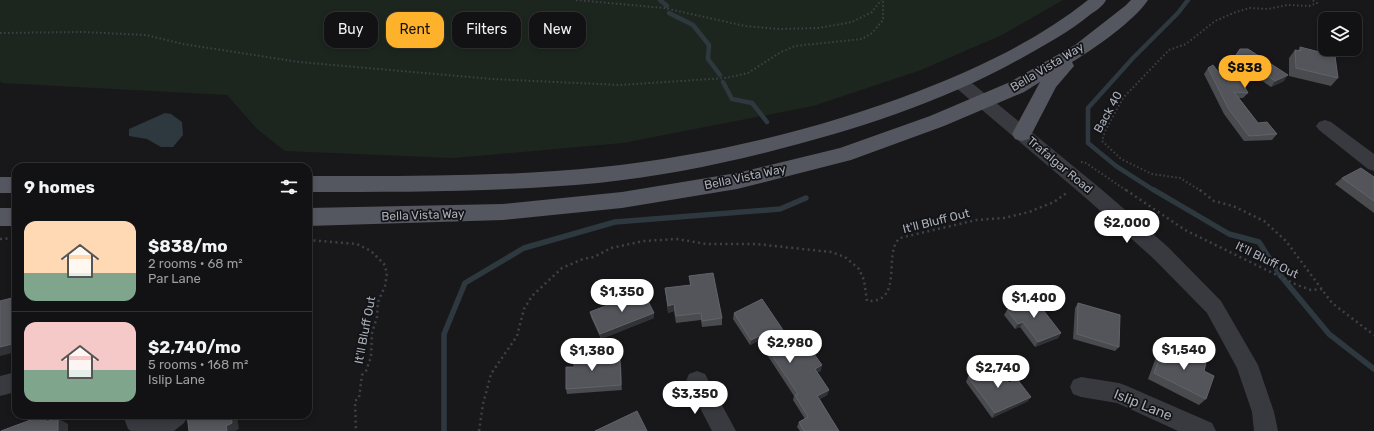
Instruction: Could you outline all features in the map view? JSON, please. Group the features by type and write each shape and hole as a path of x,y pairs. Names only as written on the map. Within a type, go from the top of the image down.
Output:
{"main road":[{"path":"312,184 461,184 576,177 660,166 741,151 841,126 909,104 961,83 1006,60 1068,24 1098,0"},
{"name":"Bella Vista Way","path":"312,217 503,212 637,198 737,181 844,155 984,102 1017,87 1081,49 1131,10 1140,0"},
{"path":"1022,134 1048,84 1081,49"},
{"path":"0,185 12,185"},
{"path":"0,217 12,217"}],"street":[{"name":"Trafalgar Road","path":"961,83 1162,253 1214,307 1247,365 1264,412 1266,431"},
{"path":"1325,126 1374,164"},
{"path":"697,382 724,431"},
{"path":"0,386 12,383"},
{"name":"Islip Lane","path":"1080,387 1119,393 1204,431"},
{"path":"136,419 136,421 148,430 163,425 171,419"}],"path":[{"path":"576,0 664,8 745,26 779,29 819,28 852,22 872,12 882,0"},
{"path":"0,33 123,33 146,35 183,44 299,62 391,72 507,80 620,85 726,78 748,73 781,52 795,46 862,39 872,33 883,20 882,0"},
{"name":"Back 40","path":"1312,0 1317,4 1309,6 1286,5 1268,9 1250,8 1236,12 1215,21 1186,44 1169,50 1123,98 1105,131 1102,141 1121,159 1152,174 1180,178 1197,188 1214,201 1233,206 1264,221 1286,241 1332,303 1374,335"},
{"name":"It'll Bluff Out","path":"480,431 483,404 491,374 517,336 524,309 528,301 554,275 568,264 594,256 616,246 644,241 678,239 706,244 756,244 814,250 838,254 850,261 862,274 867,293 867,301 871,302 881,298 885,294 891,279 891,256 894,244 902,237 983,219 1009,217 1053,204 1068,192 1071,187 1066,179 1064,169 1065,165 1076,160 1086,163 1186,230 1208,242 1297,285 1311,290 1322,290"},
{"path":"0,239 12,238"},
{"name":"It'll Bluff Out","path":"312,240 357,244 374,254 384,264 387,272 385,286 378,302 377,317 372,334 371,356 366,372 362,375 359,398 355,401 356,431"}],"shaded area":[{"path":"0,0 1063,0 1002,35 921,70 813,106 623,143 454,158 285,151 257,129 227,95 2,83 0,81"},
{"path":"165,113 171,114 182,122 183,135 173,147 161,147 147,139 129,136 129,129"}],"building":[{"path":"1300,47 1318,52 1318,56 1335,56 1338,78 1296,68 1295,50 1301,51"},
{"path":"1240,49 1248,49 1288,75 1275,81 1262,72 1242,82 1248,93 1234,92 1258,123 1267,122 1277,134 1249,136 1228,108 1208,68 1213,65 1220,74 1223,74 1247,63 1236,55"},
{"path":"1361,168 1374,177 1374,201 1342,178"},
{"path":"713,273 722,318 702,321 701,313 676,316 674,304 668,306 665,288 691,285 689,276"},
{"path":"643,291 654,313 600,334 590,312"},
{"path":"1033,297 1061,333 1038,342 1023,322 1018,324 1007,310 1019,306 1017,303"},
{"path":"12,298 12,344 0,347 0,301"},
{"path":"762,299 798,352 809,347 822,365 815,369 829,390 817,396 839,431 804,431 799,422 808,417 795,395 798,394 759,336 751,340 734,313"},
{"path":"1078,303 1120,315 1119,347 1077,334"},
{"path":"1165,343 1206,363 1204,371 1214,376 1206,399 1154,373"},
{"path":"592,349 592,360 620,359 621,385 566,389 566,367 574,367 574,350"},
{"path":"995,365 1009,383 1017,379 1031,397 995,413 968,377"},
{"path":"637,411 647,431 595,431"},
{"path":"33,419 46,419 46,422 58,419 58,431 1,431"},
{"path":"188,419 232,419 232,423 226,426 227,431 189,431"}],"waterway":[{"path":"660,0 667,6"},
{"path":"1155,191 1116,166 1088,143 1088,108 1133,58 1178,13 1188,0"},
{"path":"669,13 693,25 709,45 708,59 720,75"},
{"path":"723,82 732,99 752,103 767,122"},
{"path":"1154,190 1229,234 1259,242 1280,275 1329,334 1374,369"},
{"path":"444,431 444,334 465,283 524,248 615,222 780,209 806,198"}]}
